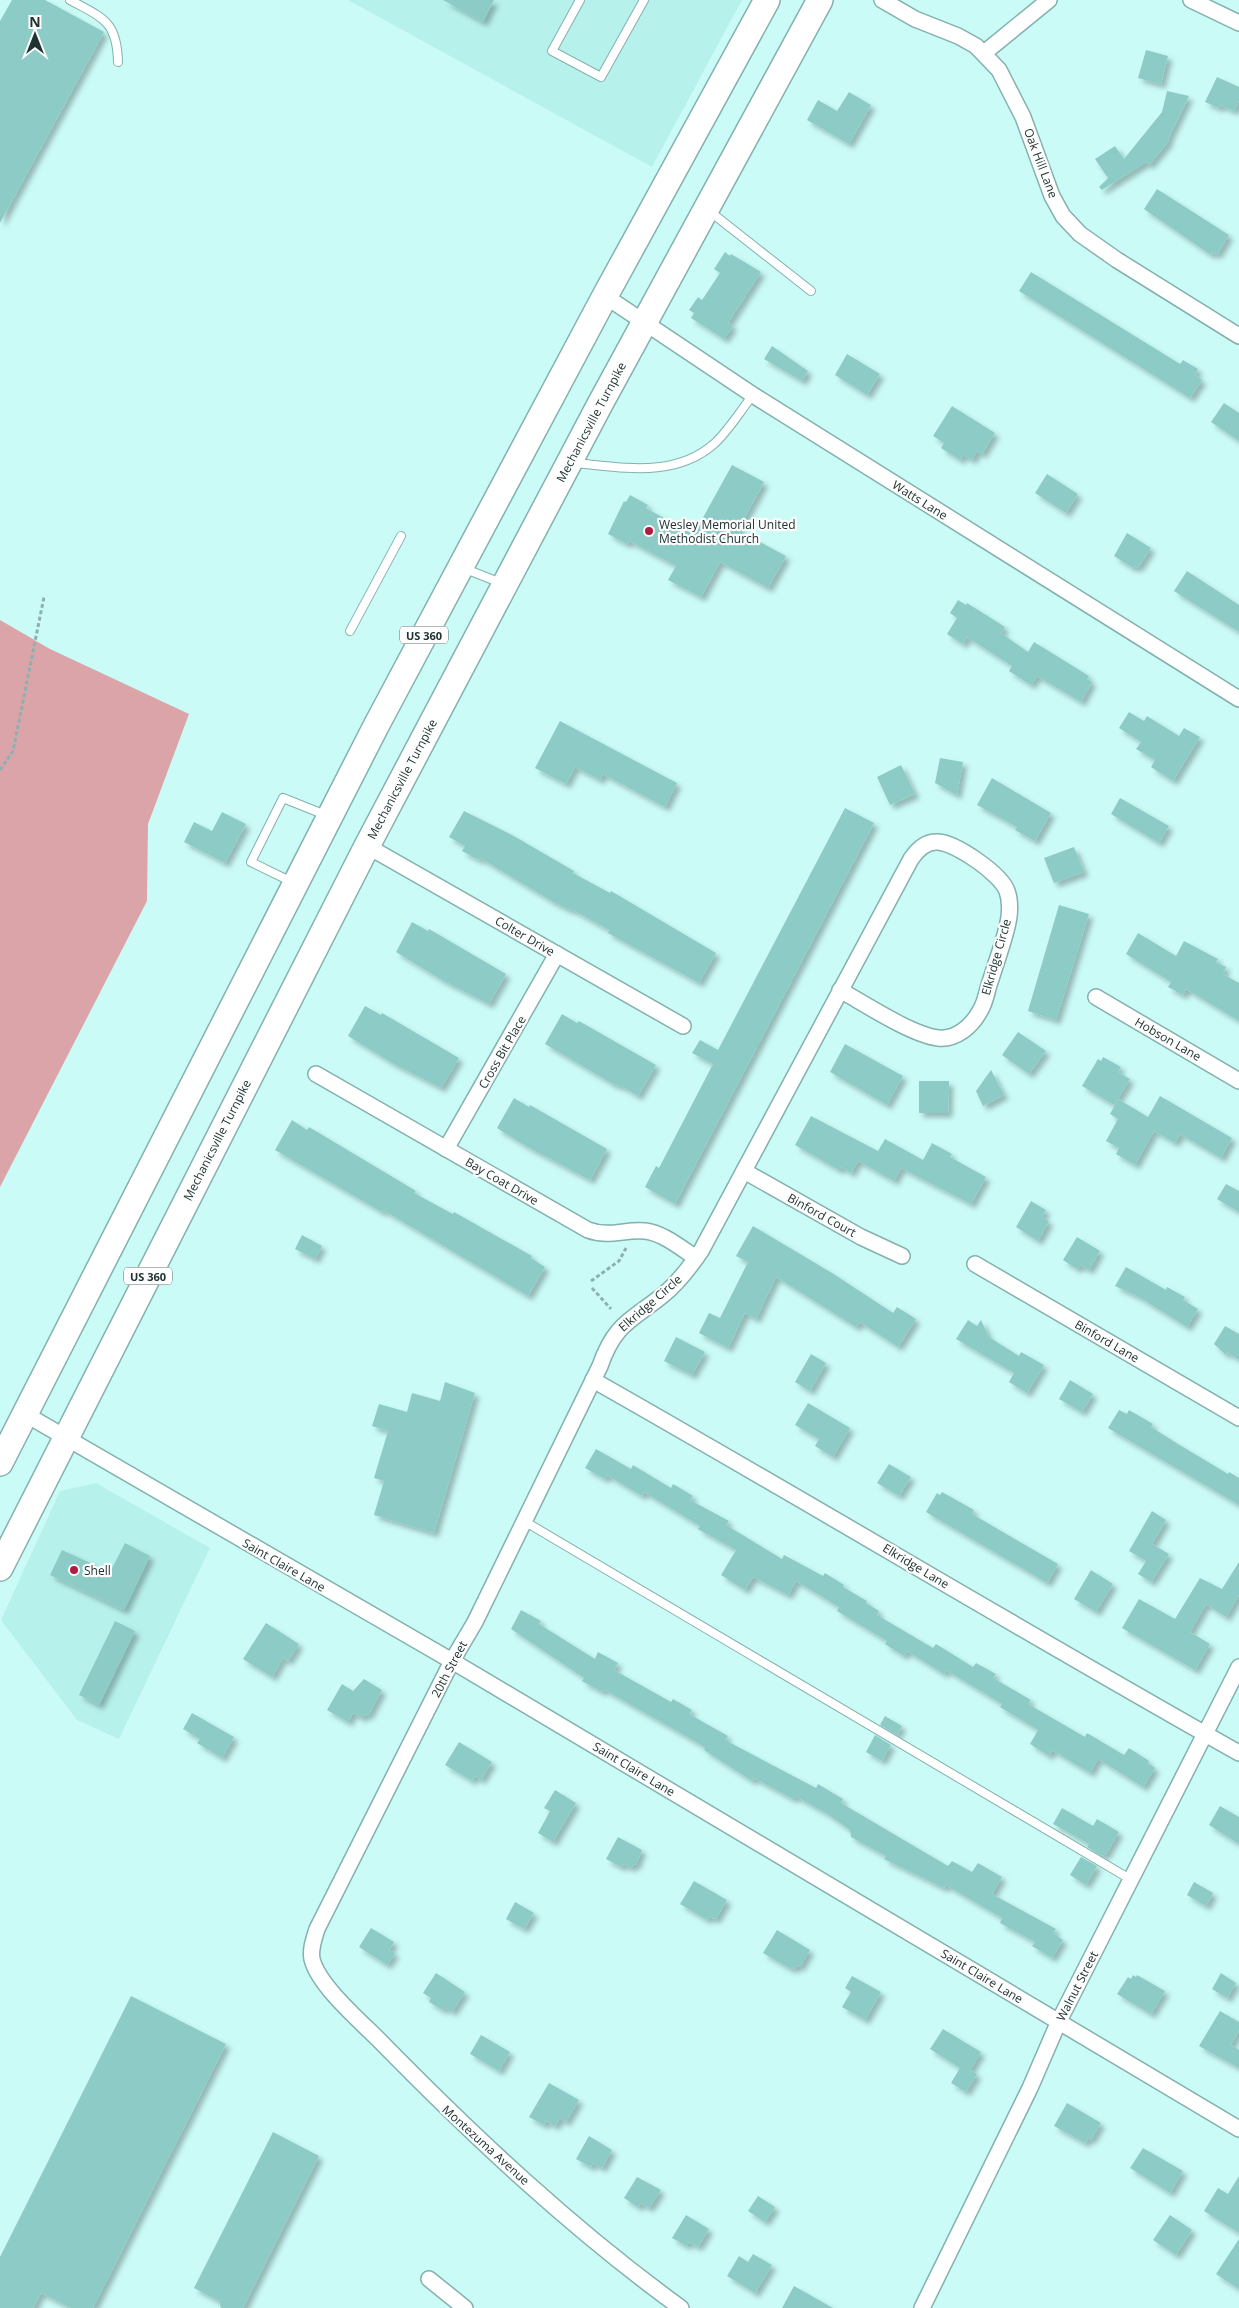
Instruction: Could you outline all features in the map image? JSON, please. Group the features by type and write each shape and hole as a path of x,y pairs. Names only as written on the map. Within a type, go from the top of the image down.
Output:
{"highway":[{"name":"US 360","path":"0,1463 328,816 605,296 767,0"},
{"name":"Mechanicsville Turnpike","path":"0,1568 367,846 504,584 820,0"}],"street":[{"name":"Oak Hill Lane","path":"882,0 915,19 958,36 984,53 1007,82 1023,117 1052,196 1063,216 1080,234 1117,260 1239,336"},
{"path":"984,53 1049,0"},
{"path":"1191,0 1239,23"},
{"name":"Watts Lane","path":"605,296 753,395 1239,699"},
{"name":"Elkridge Circle","path":"593,1380 610,1341 616,1332 635,1313 671,1288 696,1258 840,990 917,850 926,844 938,842 944,844 991,869 1001,878 1007,891 1009,918 981,1010 969,1026 956,1036 940,1038 924,1035 840,990"},
{"name":"Colter Drive","path":"367,846 684,1026"},
{"name":"Cross Bit Place","path":"446,1149 557,954"},
{"name":"Hobson Lane","path":"1096,998 1239,1082"},
{"name":"Bay Coat Drive","path":"316,1074 588,1230 608,1235 638,1231 653,1233 696,1258"},
{"name":"Binford Court","path":"744,1171 861,1237 902,1256"},
{"name":"Binford Lane","path":"975,1264 1239,1418"},
{"name":"20th Street","path":"312,1960 311,1949 317,1929 452,1661 475,1622 593,1380"},
{"name":"Elkridge Lane","path":"593,1380 779,1485 1239,1754"},
{"name":"Saint Claire Lane","path":"25,1414 452,1661 1239,2130"},
{"name":"Walnut Street","path":"922,2308 1030,2088 1059,2021 1239,1668"},
{"name":"Montezuma Avenue","path":"312,1960 330,1990 458,2121 624,2266 681,2308"},
{"path":"430,2279 465,2308"}],"lane":[{"path":"70,0 105,19 118,42 118,62"},
{"path":"580,0 552,51 601,77 644,0"},
{"path":"707,209 811,291"},
{"path":"569,463 649,469 684,463 715,443 753,395"},
{"path":"350,631 401,536"},
{"path":"461,568 504,584"},
{"path":"294,883 251,862 283,798 328,816"},
{"path":"524,1521 1130,1879"}],"path":[{"path":"0,770 13,751 44,597"},
{"path":"591,1282 619,1261 630,1242"},
{"path":"592,1288 611,1309"}],"shaded area":[{"path":"348,0 742,0 652,167"},
{"path":"0,620 50,649 189,714 148,824 147,901 0,1187"},
{"path":"96,1483 210,1548 119,1739 77,1720 1,1620 60,1491"}],"building":[{"path":"12,0 45,0 104,32 0,223 0,21"},
{"path":"443,0 494,0 483,22"},
{"path":"1146,50 1168,56 1161,84 1138,78"},
{"path":"1217,77 1239,87 1239,101 1234,111 1220,105 1219,108 1205,102"},
{"path":"1167,91 1189,96 1168,139 1169,141 1149,165 1146,162 1102,190 1099,187 1108,178 1095,159 1115,146 1124,159 1162,112"},
{"path":"849,92 871,105 849,144 807,120 818,100 837,111"},
{"path":"1157,189 1229,235 1217,255 1213,252 1211,255 1144,209"},
{"path":"725,252 761,272 728,323 733,326 724,339 691,318 694,313 689,310 698,297 702,300 720,273 714,269"},
{"path":"1031,272 1180,364 1183,360 1198,369 1195,375 1202,380 1190,398 1019,291"},
{"path":"772,346 808,371 802,381 764,359"},
{"path":"847,354 880,374 867,395 835,375"},
{"path":"1224,403 1239,413 1239,441 1211,422"},
{"path":"952,406 995,433 982,454 977,451 972,460 963,455 960,460 941,448 944,443 933,436"},
{"name":"Wesley Memorial United Methodist Church","path":"732,465 764,482 738,530 786,556 768,588 720,562 701,597 668,580 676,566 629,541 627,544 608,534 624,501 626,502 630,495 648,505 646,508 691,533 697,521 700,523"},
{"path":"1047,474 1078,494 1066,513 1035,493"},
{"path":"1127,533 1151,548 1138,568 1135,566 1133,568 1114,556"},
{"path":"1187,571 1239,605 1239,632 1174,591"},
{"path":"958,600 966,605 967,603 1005,627 1001,633 1028,652 1034,642 1089,676 1087,679 1092,682 1081,702 1037,676 1031,685 1009,671 1012,666 967,637 963,644 947,634 957,618 950,613"},
{"path":"1129,712 1144,721 1147,716 1179,736 1184,728 1200,737 1173,781 1151,767 1155,760 1136,749 1141,742 1119,728"},
{"path":"560,721 677,783 665,807 603,774 600,780 575,767 566,784 535,768"},
{"path":"940,758 963,762 957,795 935,783"},
{"path":"901,765 915,794 890,805 877,777"},
{"path":"992,778 1051,813 1035,841 1015,830 1017,827 977,805"},
{"path":"1120,798 1169,826 1159,843 1111,814"},
{"path":"845,808 874,823 675,1204 645,1187 656,1166 659,1168 713,1064 692,1053 700,1040 718,1050"},
{"path":"464,811 512,835 574,871 573,873 610,893 611,891 716,953 699,983 608,933 609,930 571,909 555,903 480,858 479,860 462,851 465,846 449,837"},
{"path":"222,812 246,824 225,863 184,842 194,822 212,831"},
{"path":"1074,847 1084,872 1054,883 1044,858"},
{"path":"1059,905 1089,914 1056,1020 1028,1011"},
{"path":"412,922 428,931 429,929 506,974 489,1004 442,980 396,952"},
{"path":"1138,933 1176,956 1184,941 1218,959 1216,962 1226,967 1223,974 1239,983 1239,1021 1186,989 1183,995 1168,987 1171,982 1126,954"},
{"path":"365,1006 381,1015 382,1013 459,1058 441,1088 394,1064 348,1036"},
{"path":"562,1014 577,1023 579,1021 656,1065 638,1096 623,1087 613,1084 545,1044"},
{"path":"1018,1032 1046,1051 1029,1074 1002,1055"},
{"path":"845,1044 903,1076 887,1105 830,1072"},
{"path":"1103,1057 1121,1067 1118,1072 1130,1079 1114,1105 1082,1086 1098,1059 1101,1061"},
{"path":"991,1070 1004,1095 983,1106 976,1091"},
{"path":"919,1081 949,1081 948,1113 919,1113"},
{"path":"1160,1096 1232,1138 1221,1158 1180,1134 1175,1143 1154,1131 1135,1165 1116,1154 1119,1148 1106,1141 1118,1119 1110,1114 1118,1099 1148,1117"},
{"path":"514,1098 529,1107 530,1105 607,1149 590,1180 526,1146 497,1128"},
{"path":"811,1116 878,1151 885,1139 923,1160 932,1143 952,1154 950,1157 986,1177 971,1204 901,1168 894,1181 858,1161 851,1173 841,1167 839,1170 795,1145"},
{"path":"292,1120 307,1130 309,1127 416,1191 414,1193 453,1214 454,1212 532,1256 531,1258 545,1267 528,1296 383,1210 382,1212 275,1150"},
{"path":"1226,1184 1239,1191 1239,1212 1217,1199"},
{"path":"1031,1201 1046,1210 1042,1217 1049,1221 1038,1241 1016,1227"},
{"path":"753,1226 832,1273 893,1313 897,1307 916,1319 898,1347 860,1322 856,1327 776,1277 756,1319 745,1313 728,1348 699,1333 709,1313 720,1318 748,1262 736,1256"},
{"path":"302,1235 322,1246 315,1259 295,1249"},
{"path":"1077,1237 1100,1251 1089,1270 1080,1265 1077,1269 1063,1260"},
{"path":"1126,1267 1166,1290 1167,1287 1185,1297 1183,1300 1198,1309 1187,1327 1139,1297 1115,1286"},
{"path":"968,1320 977,1326 981,1320 989,1337 1019,1356 1021,1352 1044,1365 1027,1393 1009,1382 1014,1373 956,1339"},
{"path":"1225,1326 1239,1334 1239,1360 1227,1352 1226,1355 1214,1344"},
{"path":"676,1337 705,1352 692,1375 664,1361"},
{"path":"811,1354 826,1363 810,1391 795,1382"},
{"path":"1070,1380 1093,1394 1082,1412 1059,1399"},
{"path":"445,1382 475,1393 434,1533 374,1515 384,1481 374,1478 388,1431 372,1426 379,1404 407,1412 412,1393 440,1401"},
{"path":"808,1403 850,1428 833,1457 815,1446 819,1439 795,1425"},
{"path":"1119,1410 1127,1414 1129,1410 1153,1424 1151,1427 1178,1444 1228,1474 1229,1472 1239,1478 1239,1505 1108,1428"},
{"path":"596,1449 631,1469 633,1465 671,1488 673,1484 680,1488 693,1496 690,1500 729,1521 726,1525 782,1559 784,1555 823,1576 825,1573 844,1585 843,1587 867,1601 866,1603 879,1611 877,1615 933,1648 936,1644 973,1667 976,1663 996,1674 993,1678 1031,1700 1028,1704 1085,1737 1087,1733 1124,1755 1129,1748 1149,1761 1148,1763 1155,1768 1143,1787 1098,1759 1090,1773 1052,1750 1049,1756 1030,1744 1038,1730 1000,1707 1002,1704 946,1670 944,1674 907,1651 904,1656 885,1644 887,1641 837,1611 839,1607 796,1581 788,1595 753,1577 745,1590 721,1575 736,1550 698,1529 700,1526 644,1492 642,1496 607,1475 605,1479 585,1468"},
{"path":"889,1464 911,1477 899,1496 877,1483"},
{"path":"942,1492 974,1510 972,1514 1058,1564 1047,1583 926,1512 937,1493 940,1495"},
{"path":"1152,1511 1166,1520 1152,1544 1169,1554 1151,1582 1138,1574 1146,1561 1129,1551"},
{"path":"125,1543 150,1556 124,1610 50,1575 62,1550 110,1572"},
{"path":"1239,1562 1239,1595 1226,1617 1206,1604 1190,1632 1210,1644 1195,1670 1122,1628 1139,1599 1175,1619 1200,1578 1222,1589"},
{"path":"1091,1570 1113,1584 1096,1612 1074,1599"},
{"path":"521,1610 541,1621 539,1624 595,1659 598,1652 618,1663 614,1670 671,1702 673,1699 692,1710 689,1714 728,1736 725,1740 816,1788 818,1784 843,1799 841,1803 948,1866 952,1861 972,1872 978,1863 1002,1877 992,1894 1056,1929 1053,1933 1063,1940 1052,1958 1032,1946 1035,1942 1000,1923 1002,1918 946,1885 944,1888 884,1859 886,1856 851,1837 850,1830 826,1813 795,1796 793,1799 754,1778 752,1781 704,1750 705,1748 698,1743 603,1689 602,1692 582,1681 584,1678 511,1629"},
{"path":"115,1621 135,1631 99,1705 79,1695"},
{"path":"266,1623 299,1644 288,1661 283,1658 272,1677 243,1659"},
{"path":"364,1679 382,1690 368,1716 365,1714 362,1718 353,1713 348,1722 327,1710 342,1684 353,1691"},
{"path":"192,1713 234,1737 222,1758 197,1743 200,1739 183,1729"},
{"path":"885,1716 902,1726 897,1735 880,1725"},
{"path":"875,1735 891,1745 882,1761 866,1752"},
{"path":"459,1742 492,1762 481,1780 475,1776 472,1781 445,1765"},
{"path":"555,1790 576,1803 553,1842 538,1833 550,1811 544,1808"},
{"path":"1220,1806 1239,1817 1239,1844 1209,1825"},
{"path":"1062,1808 1093,1826 1097,1819 1119,1832 1106,1854 1102,1856 1087,1847 1089,1844 1053,1824"},
{"path":"618,1837 642,1850 636,1865 634,1864 631,1868 623,1864 621,1867 606,1859"},
{"path":"1081,1857 1097,1866 1086,1885 1070,1875"},
{"path":"694,1881 727,1900 716,1919 708,1917 707,1920 680,1904"},
{"path":"1194,1882 1213,1893 1206,1906 1187,1895"},
{"path":"515,1902 534,1913 524,1929 506,1919"},
{"path":"371,1928 394,1942 389,1950 395,1953 387,1965 359,1947"},
{"path":"777,1930 810,1950 800,1967 797,1965 795,1969 792,1967 791,1969 763,1953"},
{"path":"436,1973 465,1992 452,2012 445,2007 443,2010 429,2002 431,1998 423,1993"},
{"path":"1221,1973 1236,1983 1227,1998 1212,1989"},
{"path":"1133,1975 1136,1977 1137,1975 1165,1991 1151,2014 1117,1994 1128,1977 1131,1979"},
{"path":"852,1976 881,1992 865,2020 842,2007 851,1992 845,1988"},
{"path":"131,1996 226,2044 93,2308 71,2308 41,2293 33,2308 0,2308 0,2257"},
{"path":"1220,2011 1239,2022 1239,2030 1231,2045 1239,2050 1239,2068 1199,2046"},
{"path":"943,2029 981,2052 970,2070 977,2074 966,2092 951,2083 960,2068 930,2049"},
{"path":"481,2035 510,2052 499,2071 470,2054"},
{"path":"549,2083 579,2100 566,2122 560,2118 555,2126 546,2121 544,2125 529,2117"},
{"path":"1067,2103 1101,2123 1091,2140 1088,2138 1085,2143 1054,2126"},
{"path":"273,2132 319,2156 243,2308 221,2308 219,2301 194,2288"},
{"path":"589,2136 612,2150 602,2168 593,2163 591,2167 576,2159"},
{"path":"1143,2148 1183,2171 1170,2193 1130,2168"},
{"path":"1239,2176 1239,2233 1204,2211 1218,2188 1228,2194"},
{"path":"637,2177 661,2190 649,2208 641,2203 638,2207 624,2198"},
{"path":"758,2196 775,2207 765,2222 748,2211"},
{"path":"686,2215 709,2229 698,2247 689,2242 687,2246 672,2238"},
{"path":"1170,2215 1192,2230 1176,2255 1153,2240"},
{"path":"1239,2239 1239,2289 1216,2274"},
{"path":"753,2254 772,2265 755,2293 727,2276 739,2256 748,2262"},
{"path":"794,2286 833,2308 782,2308"}],"place":[{"name":"Wesley Memorial United Methodist Church","path":"649,531"},
{"name":"Shell","path":"74,1570"}]}
